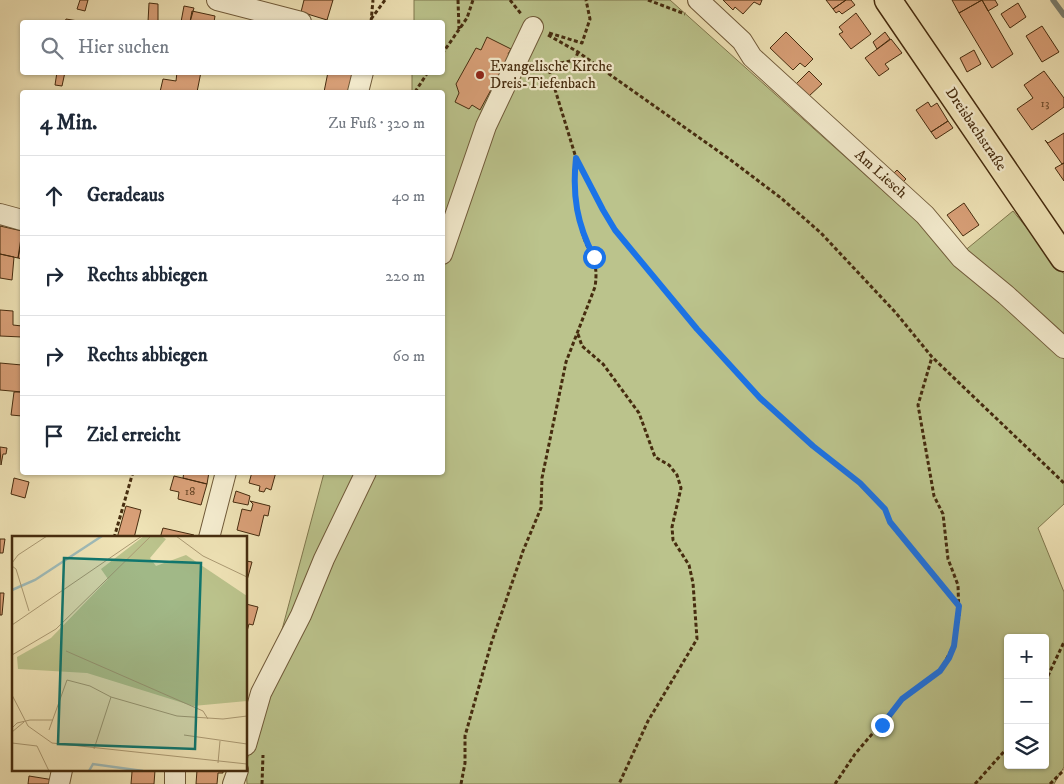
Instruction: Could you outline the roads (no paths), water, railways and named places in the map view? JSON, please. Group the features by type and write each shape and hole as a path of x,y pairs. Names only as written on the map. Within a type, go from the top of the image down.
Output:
{"main road":[{"name":"Dreisbachstraße","path":"888,0 1064,258"}],"street":[{"path":"217,0 293,20"},
{"name":"Am Liesch","path":"698,0 742,41 752,56 925,215 961,258 1006,295 1064,348"},
{"path":"445,245 486,126 533,27"},
{"path":"358,90 362,75"},
{"path":"0,214 20,219"},
{"path":"210,536 225,475"},
{"path":"248,738 261,693 301,615 324,559 365,475"},
{"path":"233,784 237,772"}],"waterway":[{"path":"1053,0 1064,15"}],"place":[{"name":"Evangelische Kirche Dreis-Tiefenbach","path":"480,75"}]}
